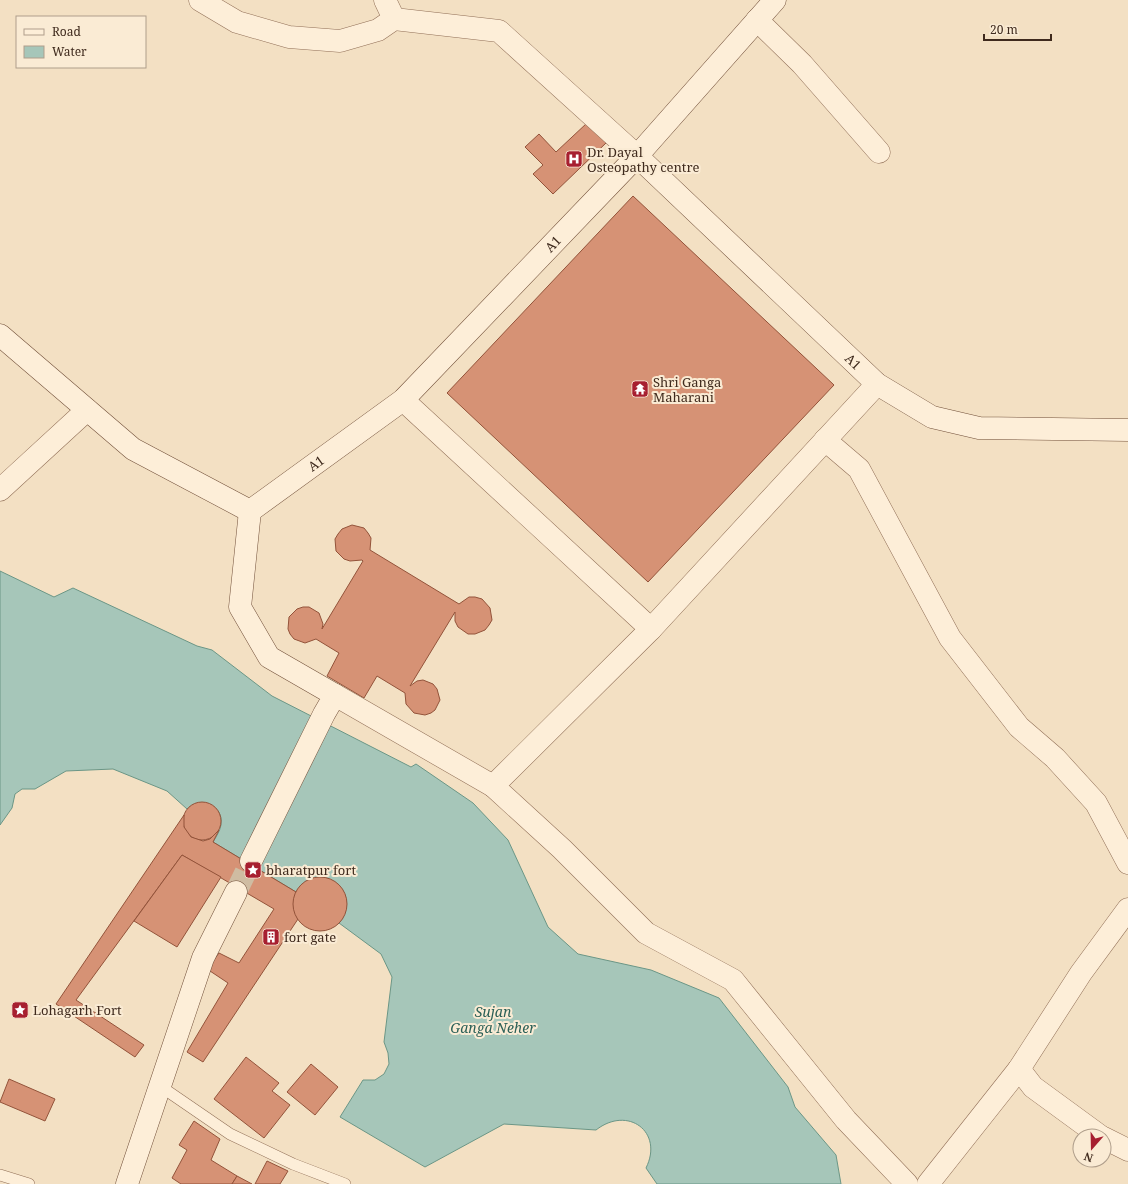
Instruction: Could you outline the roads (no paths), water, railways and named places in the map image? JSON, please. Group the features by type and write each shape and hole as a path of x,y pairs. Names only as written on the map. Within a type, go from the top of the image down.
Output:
{"street":[{"path":"200,0 238,22 289,37 340,41 378,30 389,9 499,31 636,156 775,0"},
{"path":"757,20 802,64 879,152"},
{"name":"A1","path":"250,511 403,400 636,156 877,384 932,417 979,428 1128,430"},
{"path":"0,335 134,449 250,511 240,607 269,657 493,786 562,849 646,933 733,980 846,1120 906,1184"},
{"path":"493,786 651,629 877,384"},
{"path":"403,400 651,629"},
{"path":"0,490 87,410"},
{"path":"825,440 859,469 950,638 1019,727 1055,758 1096,803 1128,862"},
{"path":"251,861 324,714 336,695"},
{"path":"127,1184 203,958 236,892"},
{"path":"928,1184 1019,1069 1081,973 1128,909"},
{"path":"1019,1069 1033,1087 1089,1128"},
{"path":"1112,1142 1128,1150"}],"lane":[{"path":"160,1086 230,1134 293,1164 345,1184"},
{"path":"0,1175 29,1184"}],"water":[{"name":"Sujan Ganga Neher","path":"0,571 54,597 73,588 197,646 212,650 272,696 411,767 416,764 473,803 508,840 548,927 578,954 651,970 719,998 788,1087 795,1107 836,1155 841,1184 657,1184 646,1168 650,1155 650,1143 647,1134 640,1126 631,1122 620,1120 608,1123 596,1130 504,1124 425,1167 340,1117 363,1080 375,1080 384,1074 389,1064 388,1053 384,1042 392,977 381,954 339,923 345,911 346,900 343,890 336,883 327,879 316,878 306,883 296,892 213,842 221,825 219,812 215,808 204,803 198,803 187,809 167,791 113,769 66,771 35,789 22,789 15,794 12,808 0,825"}],"tunnel":[{"path":"236,892 251,861"}],"place":[{"name":"Dr. Dayal Osteopathy centre","path":"574,159"},
{"name":"Shri Ganga Maharani","path":"640,389"},
{"name":"bharatpur fort","path":"253,870"},
{"name":"fort gate","path":"271,937"},
{"name":"Lohagarh Fort","path":"20,1010"}]}
